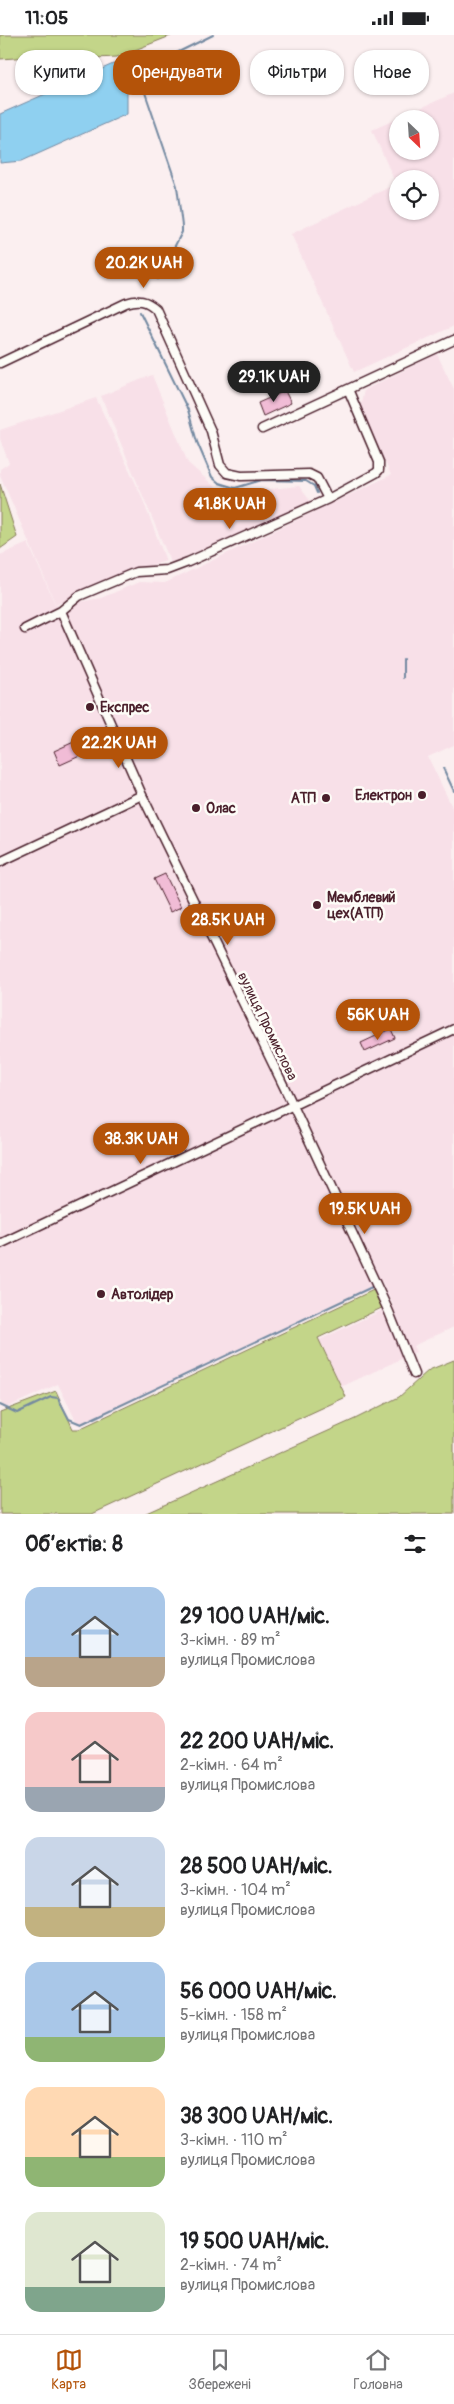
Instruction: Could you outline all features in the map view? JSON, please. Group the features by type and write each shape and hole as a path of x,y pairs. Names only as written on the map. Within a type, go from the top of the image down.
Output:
{"street":[{"path":"0,363 126,303 136,300 146,301 156,309 211,431 217,457 223,470 230,474 241,476 309,474 316,478 328,499"},
{"path":"262,429 454,340"},
{"path":"25,629 61,611 79,596 136,572 167,570 328,499 374,475 379,467 348,389"},
{"name":"вулиця Промислова","path":"61,611 142,795 389,1312 414,1374"},
{"path":"0,862 142,795"},
{"path":"0,1244 454,1029"}],"shaded area":[{"path":"454,93 454,326 354,372 291,234 389,187 389,220 439,220 439,170 390,170 372,130 389,122 389,160 439,160 439,110 416,110"},
{"path":"437,354 454,389 454,745 428,757 454,811 454,1327 413,1346 416,1352 341,1387 319,1340 393,1305 382,1282 78,1425 58,1384 4,1409 0,1400 0,555 28,543 56,606 101,598 139,582 165,583 391,475 360,408 364,390"},
{"path":"152,375 188,463 223,494 299,486 311,502 171,563 101,396"},
{"path":"96,398 141,495 166,561 132,571 56,605 0,475 0,469 9,463 0,439 0,430"}],"green space":[{"path":"0,35 173,35 135,50 113,50 113,57 103,58 103,50 15,50 15,58 0,59"},
{"path":"0,484 17,537 0,549"},
{"path":"382,1286 390,1304 318,1338 346,1397 92,1514 0,1514 0,1412 56,1391 73,1429 79,1429"},
{"path":"454,1360 454,1514 144,1514 355,1419 399,1397 429,1370"}],"water":[{"path":"113,64 113,95 127,95 127,114 22,161 0,163 0,114 43,95 103,95 103,69"}],"building":[{"path":"285,391 291,403 263,416 258,403"},
{"path":"87,736 93,750 60,765 54,751"},
{"path":"165,874 181,907 170,912 154,879"},
{"path":"391,1029 395,1038 365,1052 361,1043"}],"waterway":[{"path":"183,50 213,35"},
{"path":"146,95 177,186 182,226 182,232 158,279"},
{"path":"140,312 188,410 197,442 212,477 219,483 235,488 262,480 306,481 314,486 317,493"},
{"path":"403,659 403,678"},
{"path":"443,768 454,791"},
{"path":"0,1405 17,1413 51,1397 58,1398 69,1419 81,1424 374,1286"}],"place":[{"name":"Експрес","path":"90,707"},
{"name":"Електрон","path":"422,795"},
{"name":"АТП","path":"326,798"},
{"name":"Олас","path":"196,808"},
{"name":"Мемблевий цех(АТП)","path":"317,905"},
{"name":"Автолідер","path":"101,1294"}]}
